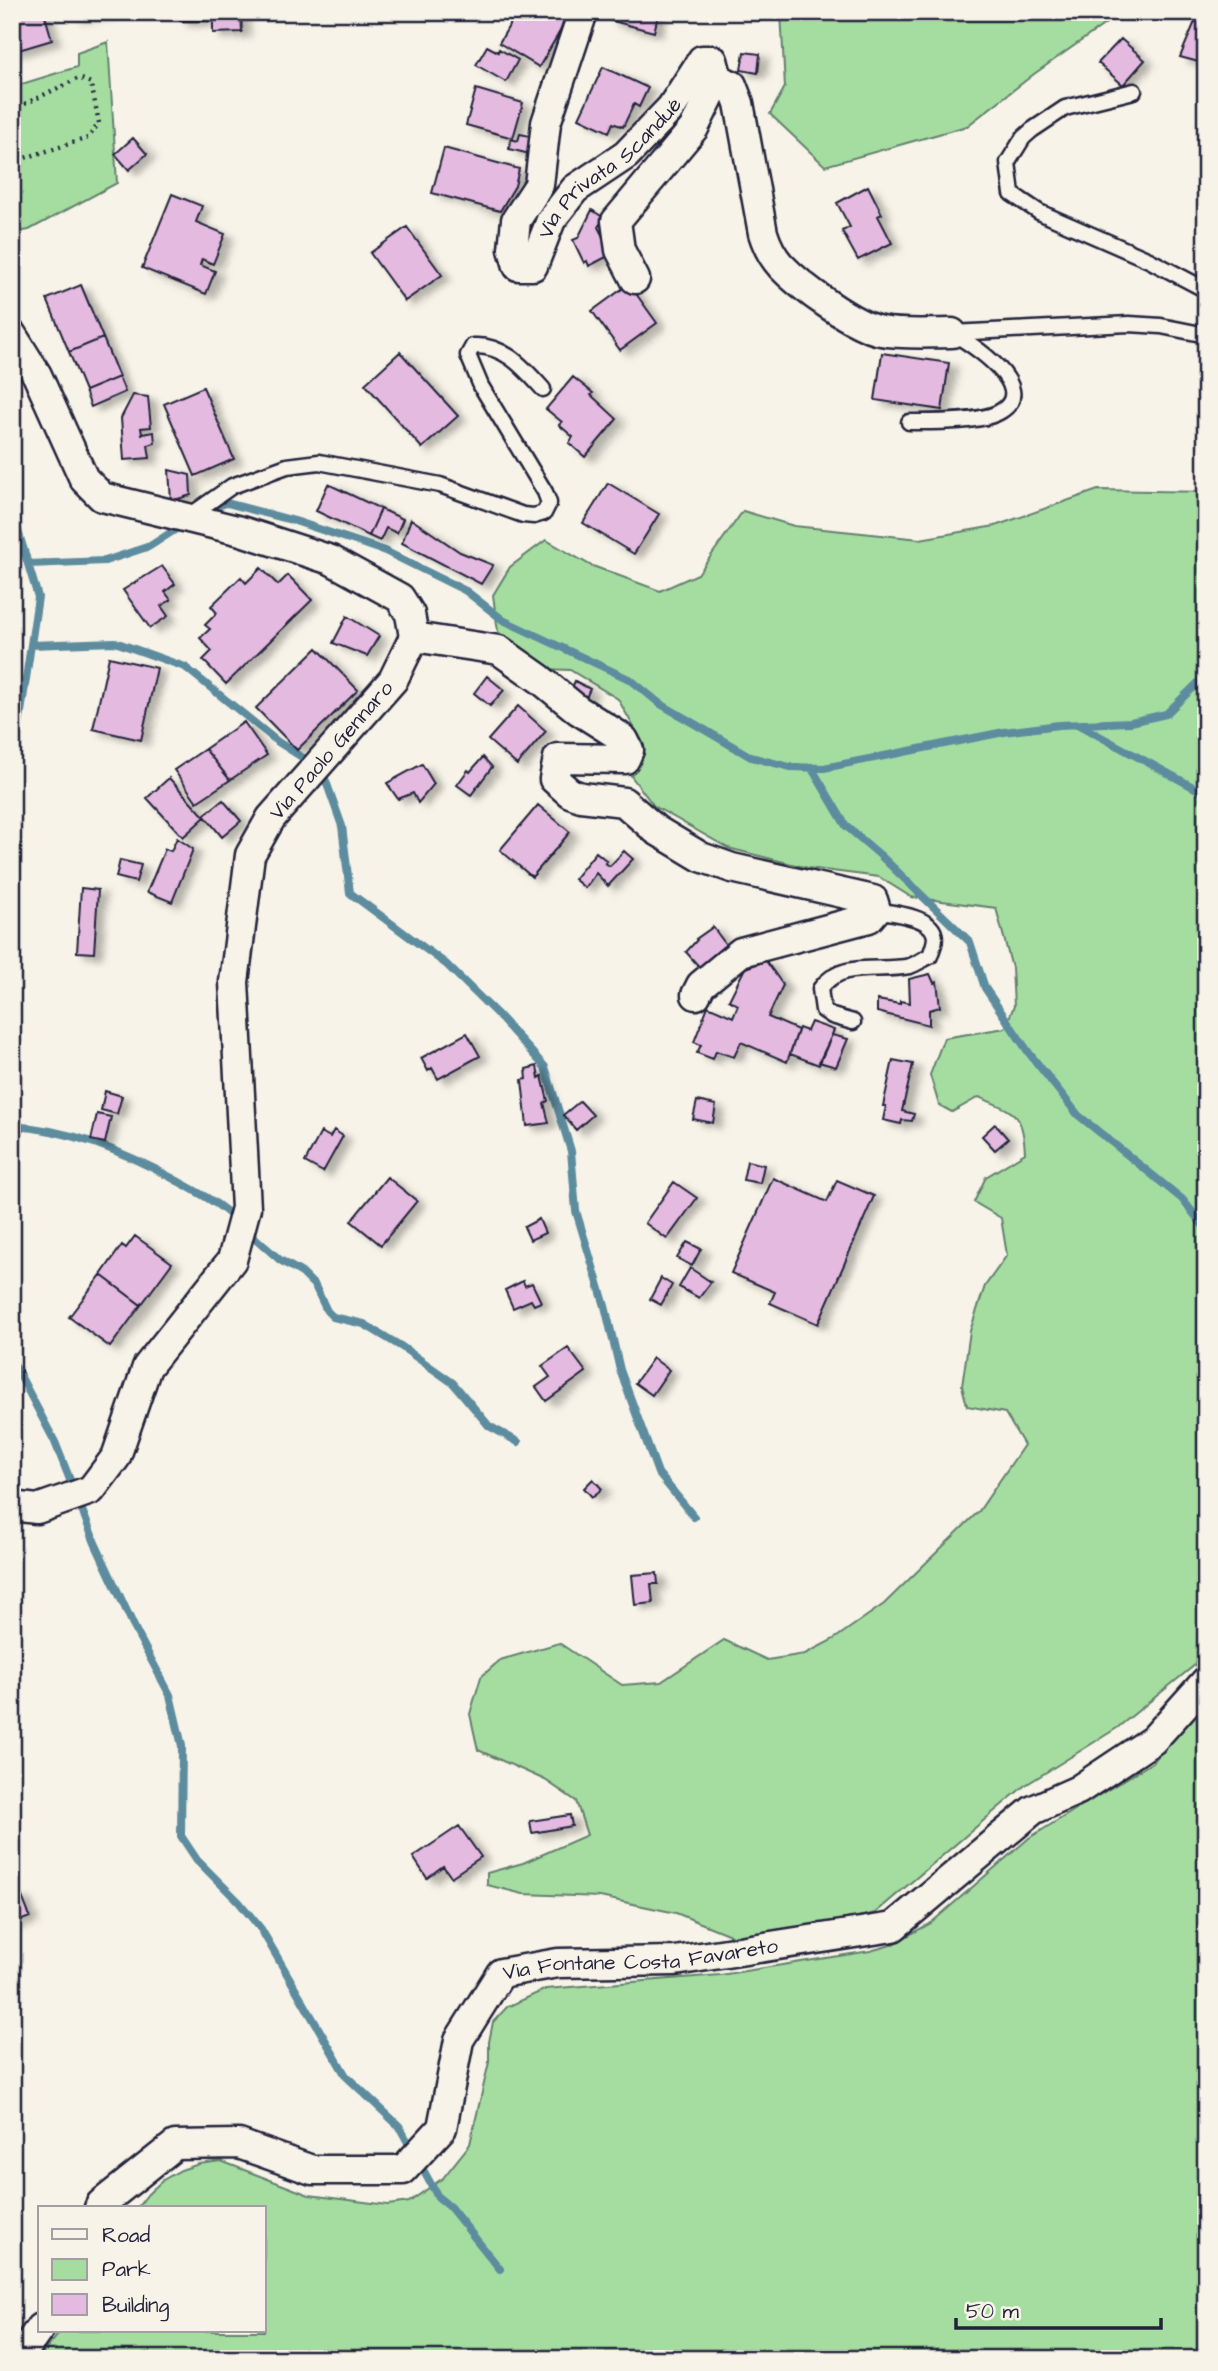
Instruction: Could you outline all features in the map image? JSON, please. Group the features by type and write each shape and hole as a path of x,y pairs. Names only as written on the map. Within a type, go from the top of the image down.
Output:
{"street":[{"name":"Via Privata Scandué","path":"583,12 546,123 538,185 516,219 513,249 518,266 533,266 551,220 575,189 626,155 671,108 702,60 713,60 718,79 694,128 616,221 620,250 635,279"},
{"path":"718,79 732,85 739,103 763,233 768,248 782,267 836,310 864,326 882,331 953,333"},
{"path":"12,335 37,375 84,479 102,497 241,531 331,560 400,598 410,614 414,637 499,650 578,710 624,740 629,750 625,759 558,758 554,779 570,793 624,803 656,830 701,857 732,868 873,900 876,910 869,918 741,952 701,985 695,995"},
{"name":"Via Paolo Gennaro","path":"12,1506 37,1509 91,1490 116,1457 147,1367 232,1260 246,1208 234,982 250,855 271,818 393,680 414,637"},
{"name":"Via Fontane Costa Favareto","path":"100,2206 175,2145 239,2144 312,2169 403,2169 442,2128 459,2040 501,1973 558,1963 675,1961 892,1927 1033,1810 1078,1790 1153,1740 1206,1681"},
{"path":"12,2358 23,2352 38,2331"}],"lane":[{"path":"1134,91 1065,108 1032,130 1023,138 1009,162 1012,194 1039,212 1149,260 1206,290"},
{"path":"953,333 1129,324 1161,326 1206,334"},
{"path":"909,422 958,422 1000,412 1009,405 1011,383 1003,372 970,342 953,333"},
{"path":"187,518 232,486 288,466 319,462 440,485 523,515 544,513 549,503 545,492 481,386 468,355 473,346 495,348 519,363 543,389"},
{"path":"853,1022 832,1016 823,1010 820,989 827,980 856,969 911,966 930,956 934,946 936,935 930,925 908,916 876,910"}],"path":[{"path":"12,110 79,78 91,83 99,122 88,138 15,161 12,136"}],"green space":[{"path":"781,12 1122,12 1034,74 967,126 825,166 770,114 785,87"},
{"path":"108,42 117,183 29,230 12,233 12,87 77,67 77,53"},
{"path":"1098,490 1206,492 1206,1656 1117,1728 1024,1786 875,1913 786,1935 735,1937 676,1913 600,1897 523,1894 487,1885 487,1873 523,1863 587,1835 576,1801 545,1780 478,1750 470,1714 481,1677 500,1660 559,1643 622,1685 661,1682 724,1640 767,1660 805,1654 834,1639 884,1604 979,1511 1024,1445 1005,1413 967,1406 962,1386 970,1331 985,1286 1007,1255 1001,1218 974,1202 986,1177 1025,1153 1022,1129 1015,1115 979,1097 952,1112 939,1105 930,1075 944,1038 1005,1028 1014,1006 1012,968 996,908 911,897 879,877 808,868 728,848 654,806 631,776 644,754 636,731 618,699 570,670 546,669 498,632 493,595 510,567 546,540 590,565 660,591 698,574 743,511 794,526 920,539 995,526"},
{"path":"1206,1699 1206,2359 38,2359 60,2332 266,2332 266,2206 139,2206 163,2180 181,2170 221,2161 309,2195 388,2205 409,2202 443,2178 470,2144 489,2062 493,2022 507,2007 546,1989 720,1975 870,1951 891,1945 931,1923 1029,1838 1153,1762"}],"building":[{"path":"12,12 44,12 52,40 12,52"},
{"path":"73,12 112,12 74,17"},
{"path":"179,12 241,12 242,32 213,33 213,21 180,21"},
{"path":"517,12 552,12 566,21 539,67 499,43"},
{"path":"611,12 659,12 654,32 609,20"},
{"path":"1199,12 1206,12 1206,64 1180,57"},
{"path":"1121,39 1145,60 1123,85 1098,63"},
{"path":"487,46 498,52 499,49 518,60 506,82 476,65"},
{"path":"744,52 760,54 758,73 741,70"},
{"path":"603,67 648,88 639,107 634,104 623,127 613,123 609,132 579,118"},
{"path":"476,89 523,103 513,138 466,125"},
{"path":"520,134 535,137 534,155 509,149 511,139 518,141"},
{"path":"133,138 147,154 129,170 115,154"},
{"path":"444,148 519,169 515,186 500,211 432,193"},
{"path":"868,186 882,214 878,216 892,243 858,260 842,231 850,227 837,203"},
{"path":"172,194 202,206 196,222 225,234 213,264 202,259 200,265 215,271 206,294 142,268"},
{"path":"592,210 604,218 598,227 612,254 589,266 587,261 584,263 573,240 578,238"},
{"path":"407,227 442,275 405,301 370,253"},
{"path":"629,284 657,323 620,350 592,311"},
{"path":"81,285 103,338 69,352 47,299"},
{"path":"103,338 119,377 85,391 69,352"},
{"path":"400,352 458,416 422,448 365,384"},
{"path":"882,353 949,363 942,410 875,400"},
{"path":"119,377 125,392 91,407 85,391"},
{"path":"573,377 593,393 591,395 617,419 585,457 569,443 573,437 559,425 562,422 546,409"},
{"path":"203,387 234,459 195,476 164,404"},
{"path":"133,395 148,397 151,427 141,428 142,434 154,432 155,443 148,445 150,458 124,460 121,418"},
{"path":"169,470 190,475 191,495 171,501"},
{"path":"608,483 659,514 634,554 583,523"},
{"path":"328,484 381,509 369,536 316,511"},
{"path":"381,509 403,519 397,533 386,528 380,541 369,536"},
{"path":"411,519 460,552 493,565 481,584 402,543"},
{"path":"162,566 175,584 165,592 171,600 161,606 168,616 150,628 123,590"},
{"path":"261,568 278,585 288,575 312,600 226,684 203,660 212,651 200,638 210,629 205,625 217,613 211,606 241,577 246,583"},
{"path":"347,616 379,636 367,656 333,643"},
{"path":"317,648 358,690 297,750 256,708"},
{"path":"109,657 157,668 141,740 93,729"},
{"path":"487,676 504,690 490,706 474,693"},
{"path":"575,681 590,689 584,702 569,694"},
{"path":"518,706 546,731 517,765 488,740"},
{"path":"244,722 267,755 230,780 205,749"},
{"path":"205,749 230,780 197,802 174,770"},
{"path":"483,757 492,767 471,795 457,785 468,770 470,772"},
{"path":"422,764 434,784 418,803 413,793 398,799 387,783"},
{"path":"169,778 205,817 183,837 147,798"},
{"path":"223,800 241,821 222,837 204,815"},
{"path":"538,805 570,832 532,877 500,850"},
{"path":"177,838 193,849 172,902 147,892 165,849 171,851"},
{"path":"624,851 633,859 608,886 596,873 585,888 574,879 596,852 610,866"},
{"path":"120,860 141,865 136,882 116,877"},
{"path":"81,888 98,890 94,953 77,952"},
{"path":"713,927 729,949 702,970 686,952 696,939"},
{"path":"766,961 783,985 768,1017 798,1030 787,1062 741,1042 734,1057 716,1051 713,1059 697,1053 701,1045 694,1042 708,1006 733,1017 738,1005 729,1000 745,968"},
{"path":"930,974 934,983 937,982 940,1007 929,1010 929,1025 877,1012 877,1000 910,1003 909,979"},
{"path":"811,1022 834,1030 819,1065 790,1054 799,1028 807,1031"},
{"path":"467,1033 480,1056 438,1079 432,1068 428,1071 421,1058"},
{"path":"832,1035 848,1039 836,1067 819,1062"},
{"path":"893,1060 913,1064 902,1111 914,1114 912,1121 902,1120 901,1124 883,1120 886,1106 883,1106"},
{"path":"537,1066 548,1101 544,1103 549,1123 527,1126 522,1080 527,1079 526,1069"},
{"path":"105,1091 122,1096 117,1114 101,1110"},
{"path":"580,1101 593,1115 576,1130 563,1115"},
{"path":"697,1101 716,1105 713,1123 693,1119"},
{"path":"97,1114 111,1117 105,1143 91,1140"},
{"path":"995,1124 1008,1139 995,1150 982,1136"},
{"path":"334,1130 343,1136 323,1172 305,1162 321,1132 330,1137"},
{"path":"747,1161 764,1165 760,1183 743,1180"},
{"path":"387,1177 417,1201 381,1245 351,1221"},
{"path":"773,1178 827,1202 837,1180 874,1196 818,1324 770,1303 775,1292 731,1273"},
{"path":"674,1182 697,1198 667,1239 645,1223"},
{"path":"539,1219 545,1233 530,1240 524,1227"},
{"path":"135,1236 172,1263 141,1305 101,1275 122,1245 126,1248"},
{"path":"687,1242 701,1249 692,1266 677,1258"},
{"path":"690,1268 711,1282 699,1298 679,1287"},
{"path":"101,1275 141,1305 110,1347 69,1317"},
{"path":"661,1278 672,1285 661,1305 650,1299"},
{"path":"523,1281 525,1286 532,1283 541,1302 534,1305 531,1300 513,1308 505,1290"},
{"path":"568,1348 586,1372 546,1401 536,1387 550,1377 542,1366"},
{"path":"653,1358 669,1370 652,1395 635,1383"},
{"path":"593,1479 602,1489 592,1497 584,1488"},
{"path":"657,1573 658,1584 651,1584 653,1603 635,1605 632,1575"},
{"path":"570,1815 572,1826 532,1833 530,1821"},
{"path":"459,1826 481,1857 451,1877 443,1866 427,1878 413,1857"},
{"path":"21,1894 30,1917 12,1924 12,1898"}],"waterway":[{"path":"206,509 227,503 295,521 385,551 466,591 503,620 631,680 659,703 751,757 790,767 824,768 1004,732 1059,725 1131,722 1166,714 1206,675"},
{"path":"12,511 38,597 18,733 12,743"},
{"path":"28,564 105,561 150,546 184,524"},
{"path":"31,645 115,642 185,667 278,742 311,763"},
{"path":"1079,725 1206,794"},
{"path":"811,767 846,826 970,942 985,988 1029,1053 1078,1115 1182,1199 1206,1229"},
{"path":"322,770 342,826 350,893 446,964 497,1014 545,1067 571,1151 576,1211 605,1306 620,1370 658,1473 694,1517"},
{"path":"12,1126 76,1137 116,1151 199,1193 237,1221"},
{"path":"246,1230 280,1260 302,1273 315,1286 327,1311 333,1317 364,1324 402,1347 453,1383 489,1426 518,1442"},
{"path":"12,1360 55,1442 95,1543 137,1633 170,1695 182,1746 181,1836 197,1860 239,1902 261,1929 346,2076 399,2126 438,2197 450,2207 500,2269"}]}
